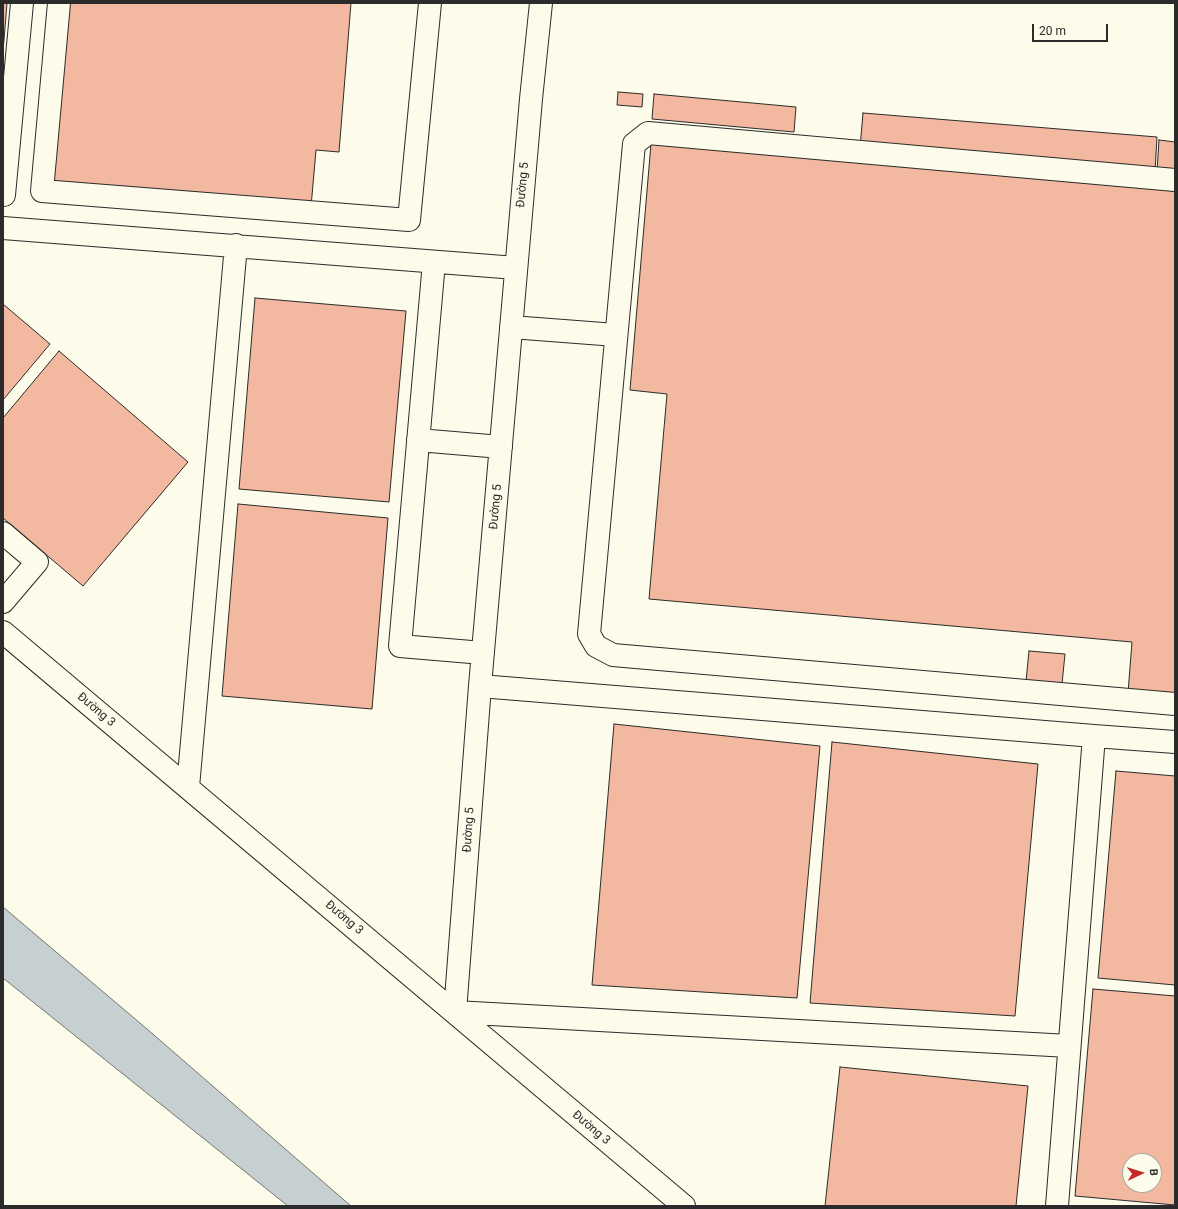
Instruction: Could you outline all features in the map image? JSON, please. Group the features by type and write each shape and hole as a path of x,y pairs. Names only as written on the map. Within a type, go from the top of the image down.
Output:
{"street":[{"path":"4,195 22,3"},
{"path":"59,3 42,191 409,220 430,3"},
{"name":"Đường 5","path":"455,1012 480,686 530,99 541,3"},
{"path":"1175,180 648,133 634,144 589,634 596,646 613,655 1175,704"},
{"path":"3,228 516,268"},
{"path":"188,787 236,245"},
{"path":"434,262 400,646 483,653"},
{"path":"511,327 616,335"},
{"path":"418,440 501,447"},
{"path":"3,533 38,562 3,602"},
{"name":"Đường 3","path":"3,632 684,1206"},
{"path":"480,686 1175,742"},
{"path":"1057,1206 1094,736"},
{"path":"455,1012 1069,1046"}],"shaded area":[{"path":"3,907 147,1029 351,1206 288,1206 3,978"}],"building":[{"path":"3,3 7,3 3,52"},
{"path":"67,3 351,3 339,152 316,150 311,207 52,185"},
{"path":"618,92 643,94 642,107 617,105"},
{"path":"654,94 796,107 794,132 652,119"},
{"path":"863,113 1157,137 1155,171 860,148"},
{"path":"1159,140 1175,142 1175,172 1157,171"},
{"path":"651,144 1175,191 1175,697 1128,693 1132,642 649,599 667,394 630,390"},
{"path":"255,298 406,311 389,502 239,489"},
{"path":"3,304 50,344 3,400"},
{"path":"59,351 188,462 83,586 3,518 3,418"},
{"path":"238,504 388,518 372,709 222,696"},
{"path":"1029,651 1065,654 1062,684 1026,681"},
{"path":"614,724 820,746 797,998 592,985"},
{"path":"832,742 1038,764 1015,1016 810,1003"},
{"path":"1116,771 1175,776 1175,985 1098,978"},
{"path":"1093,989 1175,996 1175,1205 1075,1196"},
{"path":"840,1067 1028,1086 1016,1206 825,1206"}]}
